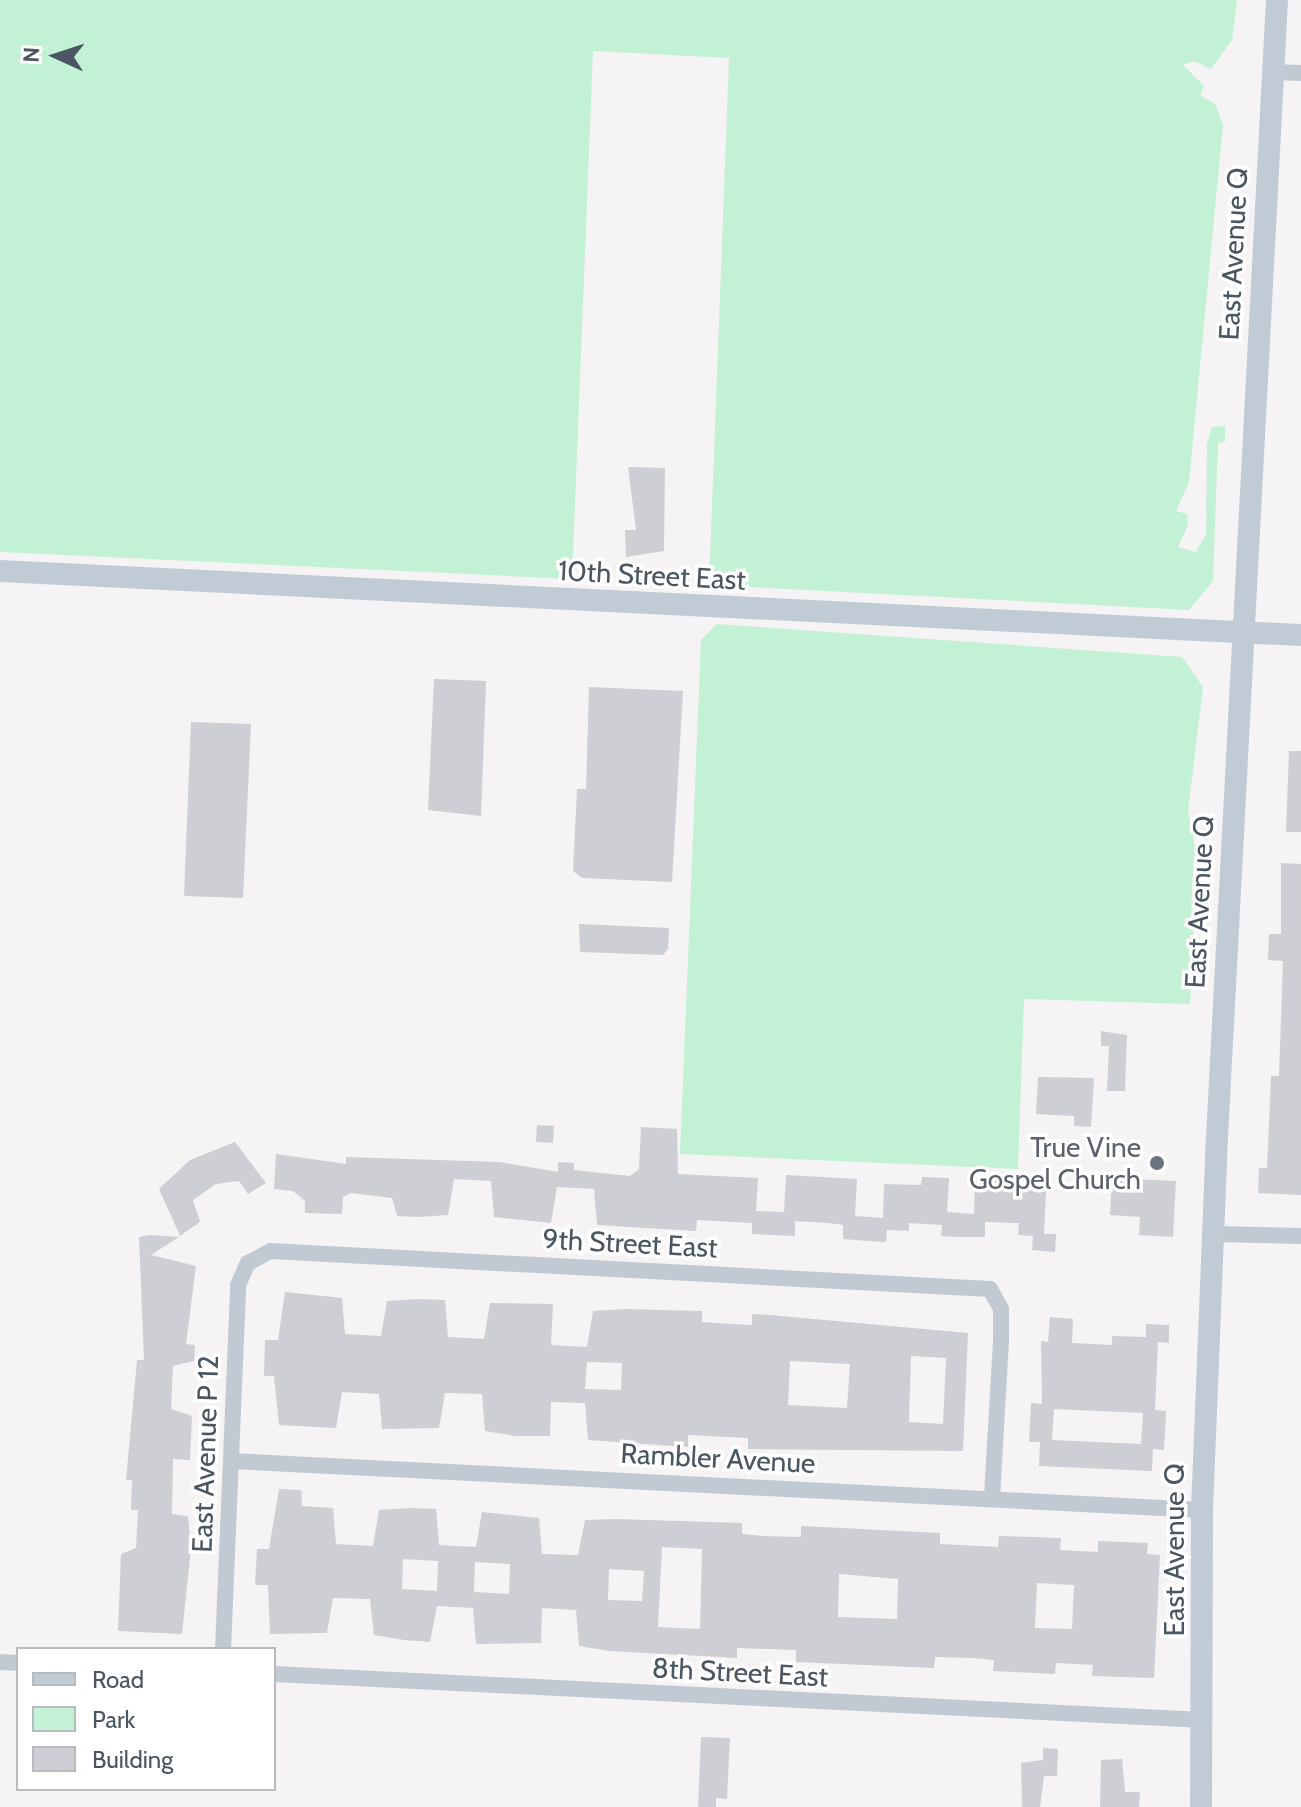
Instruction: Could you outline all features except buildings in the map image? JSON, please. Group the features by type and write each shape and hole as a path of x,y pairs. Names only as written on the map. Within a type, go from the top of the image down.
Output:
{"main road":[{"name":"East Avenue Q","path":"1201,1807 1204,1720 1202,1510 1213,1234 1277,0"},
{"name":"10th Street East","path":"0,571 1301,635"}],"street":[{"path":"1273,72 1301,73"},
{"path":"1213,1234 1301,1236"},
{"name":"9th Street East","path":"248,1263 271,1251 971,1285 990,1289 1001,1309 992,1498"},
{"name":"East Avenue P 12","path":"223,1647 238,1285 248,1263"},
{"name":"Rambler Avenue","path":"231,1461 1202,1510"},
{"name":"8th Street East","path":"276,1674 1204,1720"}],"green space":[{"path":"0,0 1237,0 1232,40 1211,69 1194,61 1183,65 1204,86 1200,95 1215,104 1223,125 1189,482 1176,511 1187,514 1188,525 1178,547 1196,552 1206,534 1207,444 1212,427 1225,426 1225,442 1218,443 1213,581 1189,610 709,585 729,58 593,51 572,579 0,552"},
{"path":"717,624 1182,657 1203,687 1188,811 1196,853 1190,1004 1024,999 1018,1169 680,1154 701,640"}],"place":[{"name":"True Vine Gospel Church","path":"1157,1163"}]}
